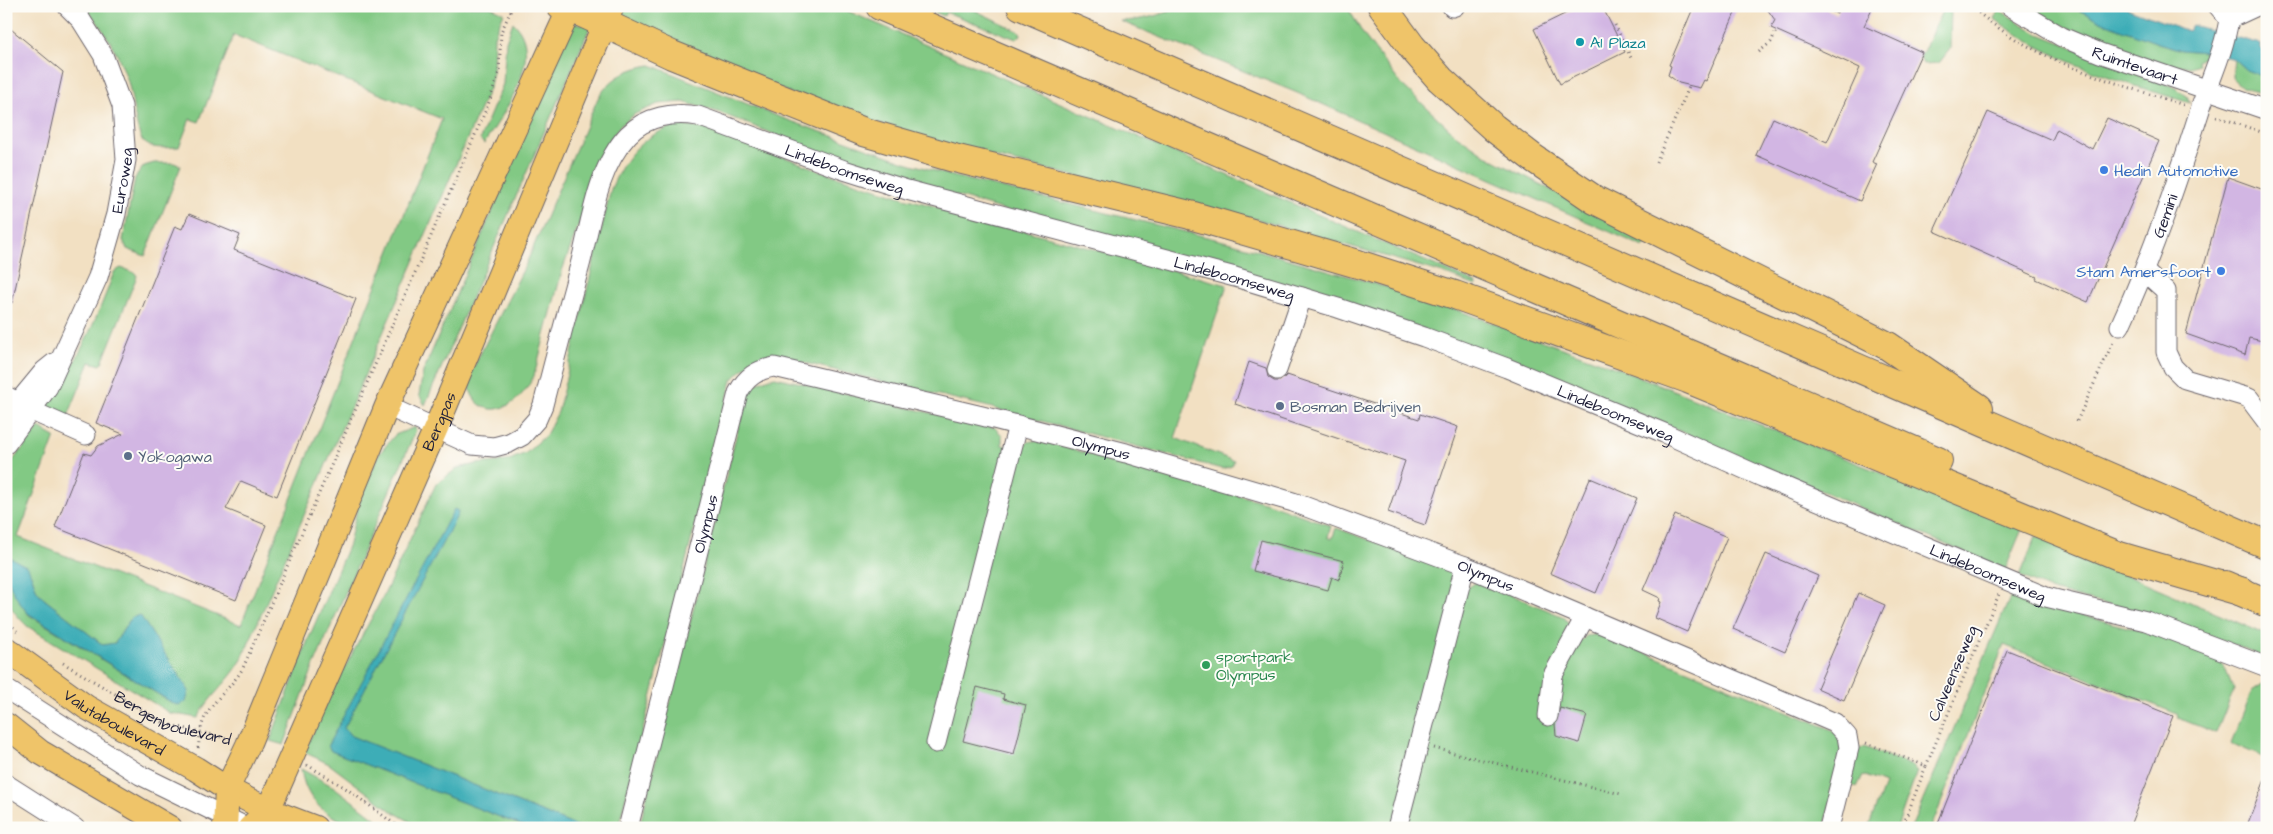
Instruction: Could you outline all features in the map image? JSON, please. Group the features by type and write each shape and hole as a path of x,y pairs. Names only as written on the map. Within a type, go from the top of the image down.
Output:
{"highway":[{"path":"880,6 2255,598"},
{"path":"1021,6 2267,545"},
{"path":"1382,6 1407,41 1440,79 1494,128 1541,163 1596,200 1888,346 2034,445"},
{"path":"567,7 608,15 690,62 864,132 954,158 1190,215 1358,264 1455,295 1688,379 2119,556 2255,598"}],"main road":[{"path":"225,823 227,789 248,745 387,406 567,7"},
{"name":"Bergpas","path":"249,828 268,810 291,759 305,723 436,428 608,15"},
{"name":"Valutaboulevard","path":"12,640 86,707 196,769 227,789"},
{"path":"6,725 40,752 170,828"},
{"path":"227,789 268,810 315,828"}],"street":[{"name":"Euroweg","path":"6,444 17,407 44,370 59,358 98,277 116,214 126,160 122,106 103,54 82,20 67,6"},
{"name":"Ruimtevaart","path":"2010,6 2062,37 2100,53 2136,67 2208,89 2267,110"},
{"path":"2225,20 2256,6"},
{"name":"Gemini","path":"2120,326 2144,272 2175,190 2216,65 2225,20"},
{"name":"Lindeboomseweg","path":"387,406 472,445 494,447 509,443 522,436 533,424 543,405 597,199 610,163 630,133 647,122 670,114 698,116 844,170 907,190 1302,297 1424,337 1507,368 1664,433 1771,481 2046,597 2146,621 2267,667"},
{"path":"2144,272 2166,291 2166,352 2173,367 2185,379 2249,398 2267,422"},
{"path":"1277,370 1302,297"},
{"name":"Olympus","path":"628,828 738,393 748,377 764,369 785,368 1018,425 1126,453 1293,502 1465,566 1835,723 1847,736"},
{"path":"17,407 86,435"},
{"path":"936,743 1018,425"},
{"path":"1397,828 1465,566"},
{"path":"1548,716 1553,675 1585,617"},
{"name":"Valutaboulevard","path":"7,690 140,774 225,823"},
{"path":"1829,828 1849,748 1847,736"},
{"path":"6,784 75,828"},
{"path":"225,823 249,828"}],"path":[{"path":"200,732 209,709 231,687 243,668 488,105 499,72 501,32 513,6"},
{"path":"1615,25 1631,58"},
{"path":"1759,52 1772,42 1776,31"},
{"path":"1656,162 1690,85"},
{"path":"2077,421 2120,326"},
{"name":"Calveenseweg","path":"1902,828 1926,766 2001,590"},
{"path":"6,620 12,640"},
{"name":"Bergenboulevard","path":"62,662 166,724 248,745"},
{"path":"1847,736 1926,766"},
{"path":"1418,744 1620,794"},
{"path":"291,759 304,763 329,777 400,828"}],"green space":[{"path":"84,6 489,6 504,13 494,36 493,72 490,86 241,661 202,710 198,718 170,713 27,626 15,613 7,597 6,573 29,615 174,704 131,618 115,643 103,645 44,599 37,591 31,574 8,559 6,563 6,469 39,428 55,437 18,537 241,625 442,119 234,35 199,122 190,119 179,147 160,148 151,146 143,141 141,137 129,85 119,59 104,31"},
{"path":"622,6 836,6 1476,283 1476,286 1443,273 1260,220 940,144 787,92 622,17 619,13"},
{"path":"921,6 966,6 1020,32 1021,35 1016,39 946,12 944,16"},
{"path":"1184,6 1347,6 1363,34 1400,83 1455,134 1488,157 1647,240 1644,247 1295,92 1120,21 1136,20"},
{"path":"1951,6 1950,49 1939,63 1923,64 1920,58 1944,7"},
{"path":"2026,6 2070,6 2107,24 2158,43 2182,50 2206,52 2204,57 2197,61 2198,64 2190,67 2180,65 2178,71 2100,42"},
{"path":"1999,10 2039,34 2176,88 2187,96 2190,103 2114,79 2064,59 2017,34 1995,19"},
{"path":"513,22 522,35 525,51 524,67 510,101 484,144 480,139 503,84 506,41"},
{"path":"568,23 591,25 425,405 419,395 423,372 494,207 528,109"},
{"path":"2234,59 2246,70 2267,78 2267,97 2242,87 2232,78"},
{"path":"651,65 777,116 905,162 956,177 1232,243 1418,296 1620,369 2022,529 2005,570 1764,466 1510,361 846,163 718,112 683,102 658,104 635,114 620,126 609,141 562,271 534,376 522,394 509,405 496,409 482,406 477,402 470,389 470,374 526,264 598,98 621,75 643,66"},
{"path":"678,125 713,130 821,171 904,198 1227,285 1175,438 1234,461 1232,466 1222,469 985,406 776,356 757,361 746,367 732,380 618,828 581,828 351,736 344,728 458,511 328,745 331,751 528,828 421,828 390,810 329,764 304,752 326,702 383,597 436,484 458,468 507,461 526,453 546,435 558,412 611,189 616,177 636,148 654,135"},
{"path":"154,163 174,163 181,166 145,256 127,249 123,240 135,178 144,166"},
{"path":"121,268 135,273 137,276 101,365 90,362 68,416 48,410 48,406 68,374 85,341 114,272"},
{"name":"sportpark Olympus","path":"775,377 996,428 1002,436 1002,445 1021,450 1028,442 1038,440 1268,503 1331,526 1328,537 1332,539 1336,528 1445,567 1450,571 1452,579 1469,587 1478,581 1564,617 1569,624 1569,630 1581,641 1586,636 1600,634 1830,729 1836,733 1843,747 1825,828 639,828 745,400 753,387"},
{"path":"415,427 416,430 312,670 284,745 270,741 308,640 349,544 359,500 379,454 395,435"},
{"path":"2036,536 2267,635 2267,658 2164,618 2052,591 2020,576"},
{"path":"2012,593 2059,609 2168,638 2215,656 2224,666 2234,690 2216,733 2178,718 2177,714 2004,645 1931,828 1911,828"},
{"path":"2267,681 2267,759 2231,743 2252,691"},
{"path":"1864,747 1910,765 1917,771 1897,828 1868,828 1885,784 1863,775 1857,787 1845,783 1857,750"},
{"path":"301,769 334,787 388,828 358,825 332,816 312,798 305,785"}],"water":[{"path":"2070,6 2121,6 2188,31 2192,25 2260,44 2260,48 2267,55 2267,78 2246,70 2234,59 2206,52 2182,50 2158,43 2107,24"},
{"path":"454,509 458,511 457,516 344,728 351,736 581,828 528,828 331,751 328,745"},
{"path":"11,558 28,567 37,591 44,599 103,645 115,643 131,618 140,615 189,691 186,702 179,705 174,704 29,614 20,603 9,581 6,566 8,559"}],"building":[{"name":"A1 Plaza","path":"1581,6 1602,6 1625,52 1560,84 1534,29"},
{"path":"1694,6 1738,6 1706,81 1704,80 1700,88 1679,83 1668,75 1671,66 1669,65"},
{"path":"1765,6 1820,6 1837,14 1840,6 1873,6 1864,26 1922,52 1872,162 1877,164 1860,201 1756,155 1773,118 1827,142 1860,68 1771,28 1775,20"},
{"path":"6,25 63,72 12,303 6,302"},
{"path":"1988,112 2052,140 2057,129 2092,149 2107,118 2159,141 2088,302 1934,231"},
{"path":"2228,177 2267,191 2267,342 2249,338 2245,355 2186,334"},
{"path":"189,214 240,235 234,250 356,299 277,496 241,481 226,509 266,525 236,600 55,527 84,453 91,455 98,446 123,434 96,423 175,226 182,229"},
{"path":"1249,362 1266,368 1268,377 1274,381 1280,381 1287,375 1419,419 1420,414 1458,427 1425,525 1388,512 1405,461 1235,404"},
{"path":"1590,478 1637,498 1596,593 1550,573"},
{"path":"1675,515 1727,537 1687,632 1655,618 1661,602 1659,601 1660,598 1643,590"},
{"path":"1261,540 1344,561 1339,580 1332,577 1328,590 1253,571"},
{"path":"1766,554 1818,576 1785,652 1733,629"},
{"path":"1858,593 1885,605 1844,700 1817,688"},
{"path":"2007,650 2173,716 2129,828 1936,828"},
{"path":"977,687 1004,694 1003,699 1026,705 1014,754 963,741"},
{"path":"1560,708 1587,715 1579,743 1556,736 1555,724"},
{"path":"2266,777 2267,828 2246,828"}],"place":[{"name":"A1 Plaza","path":"1580,42"},
{"name":"Hedin Automotive","path":"2104,170"},
{"name":"Stam Amersfoort","path":"2221,271"},
{"name":"Bosman Bedrijven","path":"1280,406"},
{"name":"Yokogawa","path":"128,456"},
{"name":"sportpark Olympus","path":"1206,665"}]}
